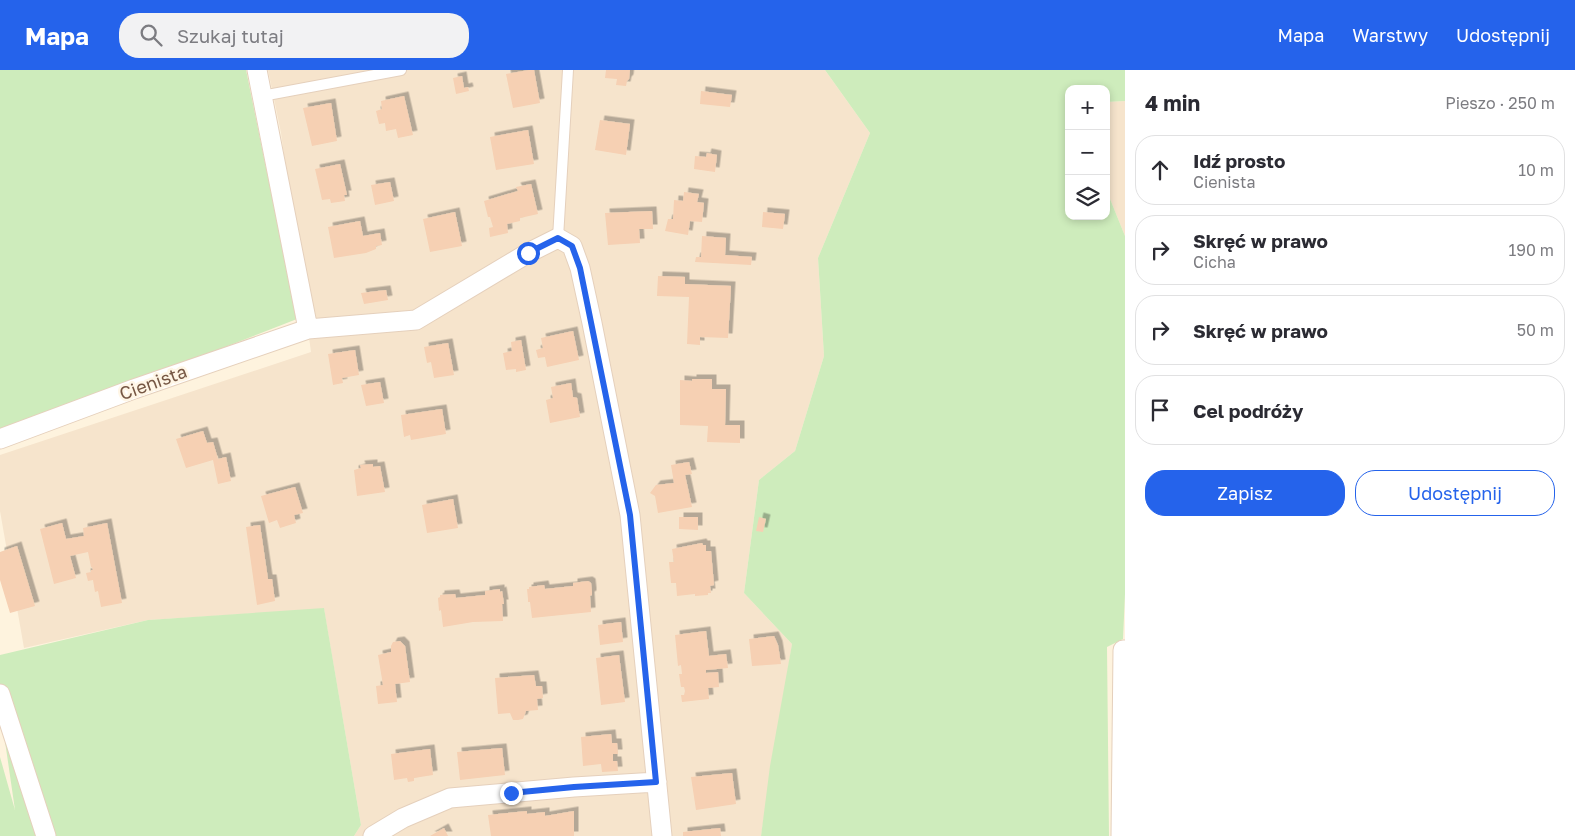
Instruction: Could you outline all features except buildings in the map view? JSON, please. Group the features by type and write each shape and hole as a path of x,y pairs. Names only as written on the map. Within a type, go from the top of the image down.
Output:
{"street":[{"path":"257,70 308,329"},
{"path":"558,238 572,246 580,268 630,515 662,836"},
{"name":"Cienista","path":"0,439 152,382 308,329 416,320 528,253 558,238"},
{"path":"1121,836 1123,650 1125,650"},
{"path":"0,694 46,836"},
{"path":"373,836 403,818 450,798 656,782"}],"lane":[{"path":"262,96 401,70"},
{"path":"558,238 568,70"}],"shaded area":[{"path":"268,70 825,70 870,133 818,258 824,356 795,451 759,480 744,593 792,644 761,836 354,836 361,825 324,609 148,620 24,648 0,511 0,455 311,352 281,133"},
{"path":"1125,101 1125,236 1110,199 1110,102"}],"green space":[{"path":"0,70 246,70 297,319 0,435"},
{"path":"825,70 1125,70 1125,101 1110,102 1110,85 1065,85 1065,220 1110,220 1110,199 1125,236 1125,594 1123,639 1107,647 1109,836 761,836 770,766 792,644 744,593 759,480 795,451 824,356 818,258 870,133"},
{"path":"324,608 361,825 354,836 0,836 0,757 15,810 0,707 0,655 148,620"}],"route":[{"path":"511,793 656,782 630,515 580,268 572,246 558,238 528,253"}]}
